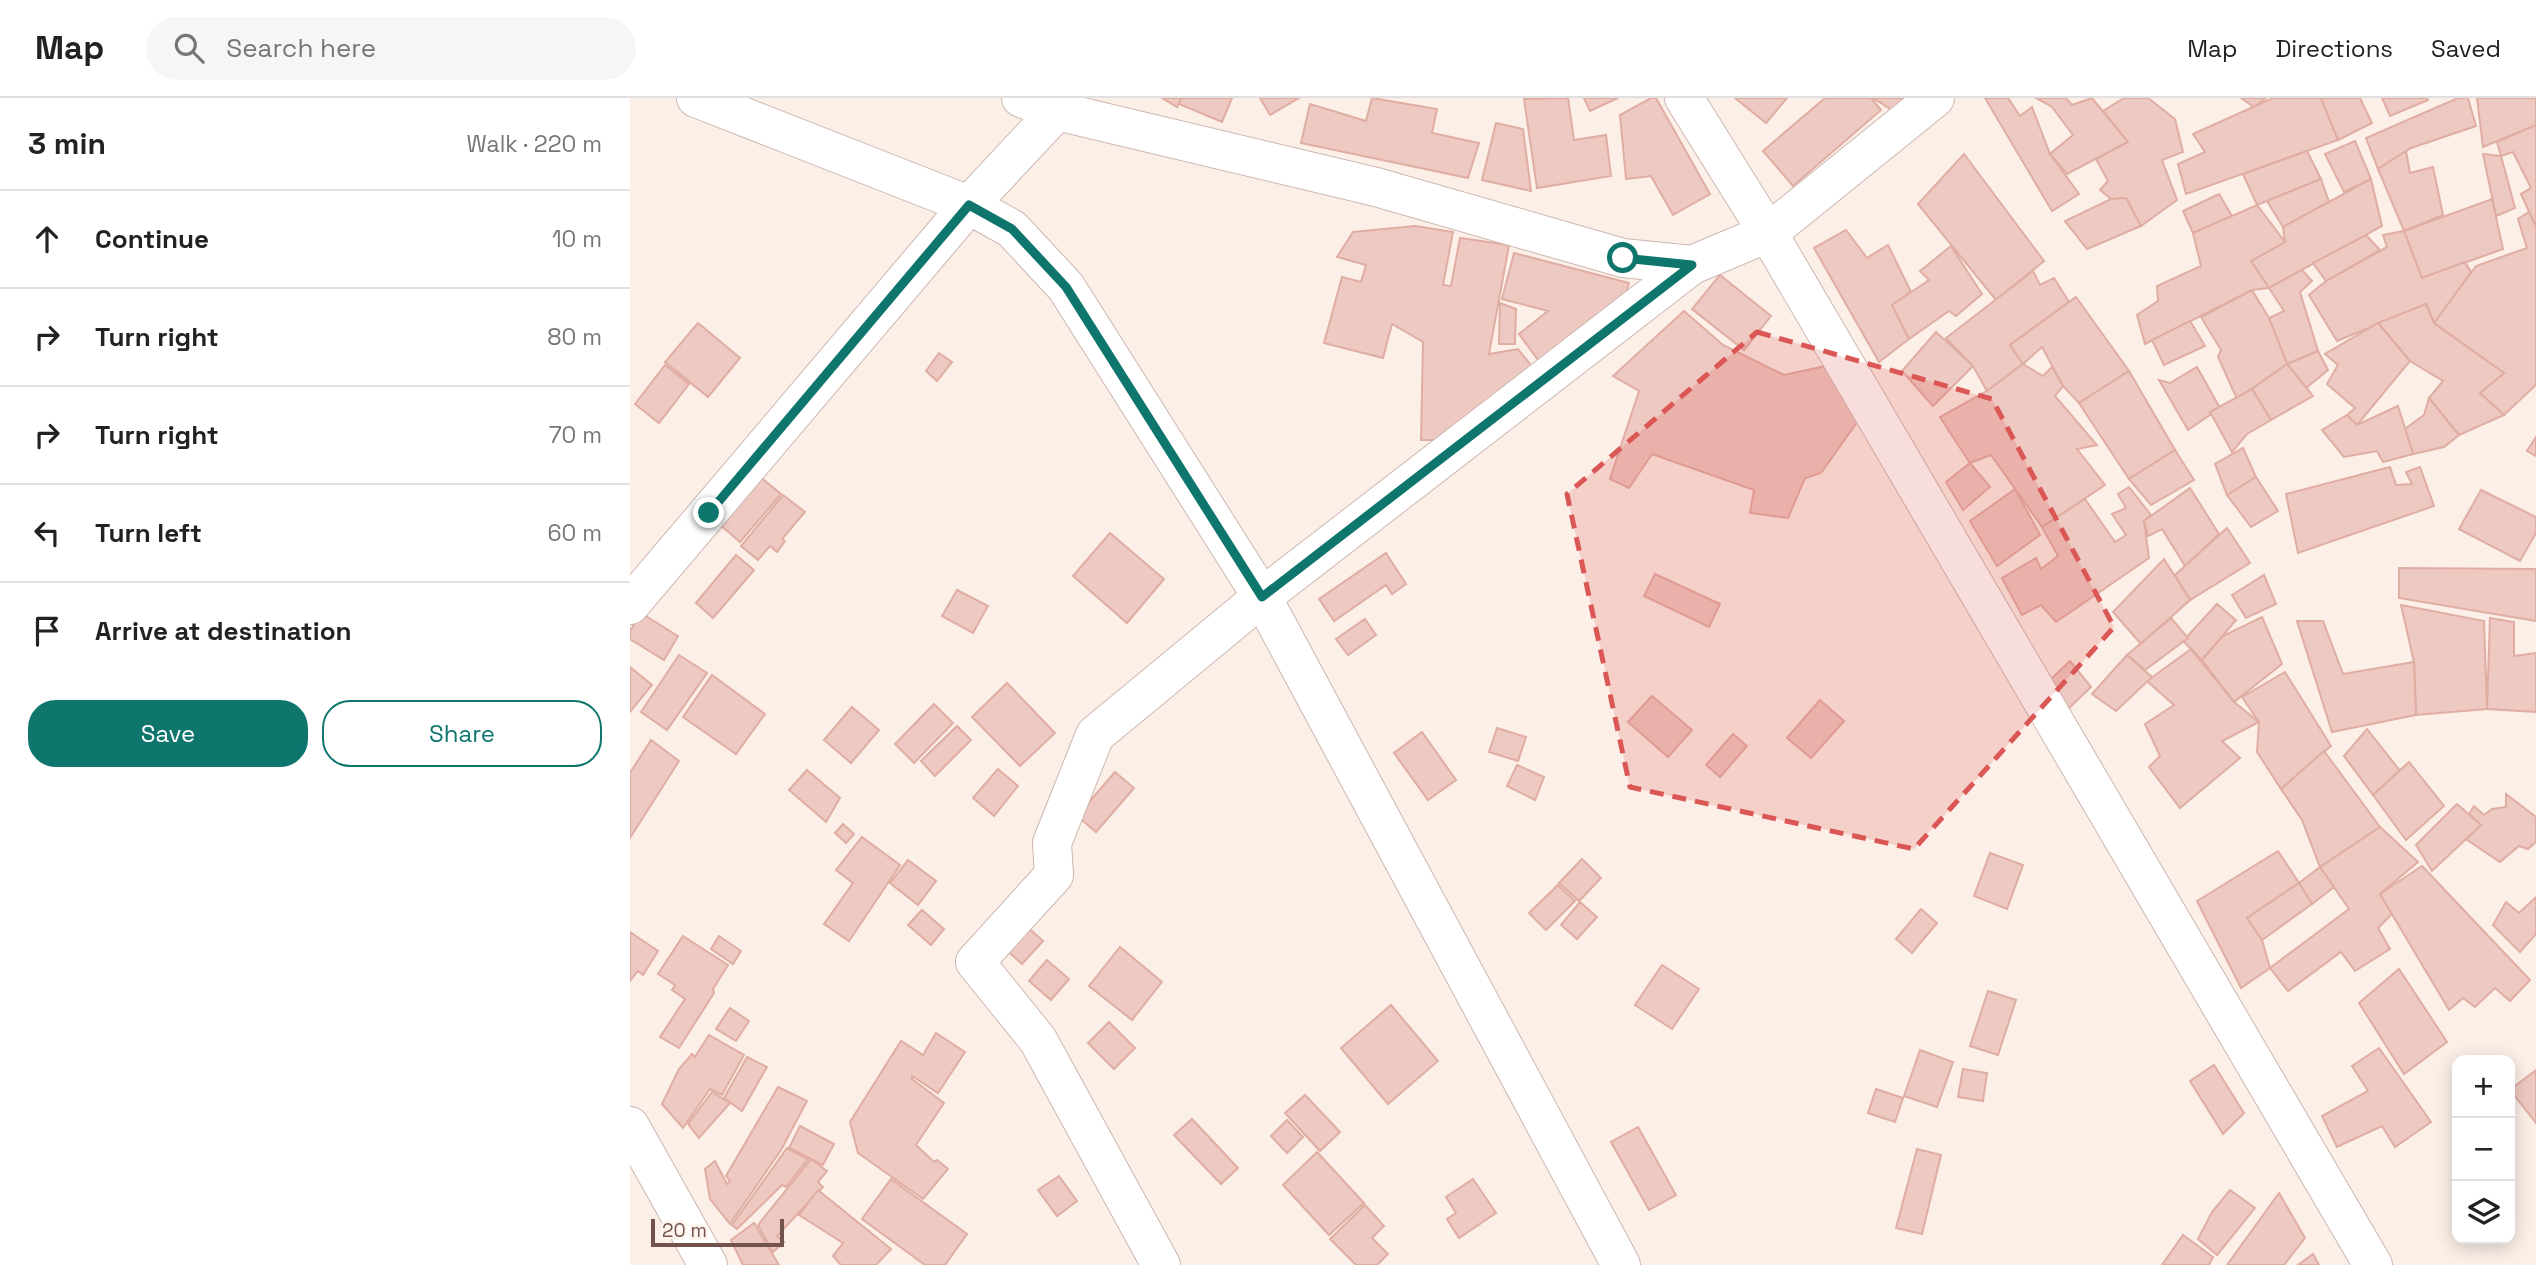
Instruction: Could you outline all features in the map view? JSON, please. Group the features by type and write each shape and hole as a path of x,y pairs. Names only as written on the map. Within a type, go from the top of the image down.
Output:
{"street":[{"path":"696,98 969,205 1012,229 1066,287 1262,597 1621,1265"},
{"path":"1021,98 1057,111 1376,187 1623,258 1692,265"},
{"path":"1684,98 1768,233 2373,1265"},
{"path":"1161,1265 1038,1040 975,962 1054,875 1052,843 1095,735 1262,597 1692,265 1768,233 1935,98"},
{"path":"630,605 969,205 1057,111"},
{"path":"630,1126 708,1265"}],"highlighted area":[{"path":"1757,332 1992,399 2114,627 1914,849 1630,787 1567,494"}],"building":[{"path":"1162,98 1182,98 1177,107"},
{"path":"1181,98 1232,98 1222,122 1179,104"},
{"path":"1260,98 1299,98 1270,115"},
{"path":"1372,98 1437,109 1432,133 1479,143 1468,178 1301,143 1310,104 1366,121"},
{"path":"1568,98 1574,140 1606,135 1611,176 1537,188 1524,99"},
{"path":"1584,98 1618,98 1590,111"},
{"path":"1651,98 1656,98 1710,194 1673,215 1651,176 1626,179 1620,115"},
{"path":"1735,98 1787,98 1766,123"},
{"path":"1825,98 1871,98 1881,110 1793,186 1763,151"},
{"path":"1873,98 1908,98 1898,114"},
{"path":"1985,98 2008,98 2020,116 2032,107 2050,154 2079,194 2052,211"},
{"path":"2036,98 2066,98 2072,105 2092,98 2128,142 2067,174 2050,154 2073,135 2052,107"},
{"path":"2124,98 2148,98 2175,119 2183,152 2162,160 2177,200 2141,226 2126,198 2111,199 2100,190 2108,181 2096,159 2128,142 2103,111"},
{"path":"2241,98 2266,98 2254,107"},
{"path":"2273,98 2321,98 2338,140 2186,194 2178,164 2205,152 2193,134"},
{"path":"2321,98 2360,98 2372,123 2338,140"},
{"path":"2382,98 2427,98 2428,100 2390,116"},
{"path":"2458,98 2468,98 2476,126 2411,148 2378,169 2366,138"},
{"path":"2477,98 2536,98 2536,125 2483,147"},
{"path":"1496,123 1523,129 1531,191 1482,180"},
{"path":"2536,125 2536,227 2521,194 2531,188 2513,152 2501,156 2497,142"},
{"path":"2355,141 2371,179 2344,192 2325,154"},
{"path":"2307,151 2321,179 2257,205 2243,174"},
{"path":"2406,151 2410,173 2433,167 2443,215 2404,231 2378,169"},
{"path":"1964,154 2044,261 1996,300 1918,204"},
{"path":"2483,154 2501,156 2515,208 2496,216"},
{"path":"2321,179 2329,202 2283,227 2267,201"},
{"path":"2371,179 2382,226 2269,288 2251,261 2285,242 2283,227"},
{"path":"2219,194 2232,216 2193,233 2183,211"},
{"path":"2126,198 2141,226 2087,249 2065,221 2111,199"},
{"path":"2492,199 2503,249 2422,278 2404,231"},
{"path":"2257,205 2285,242 2251,261 2269,288 2252,290 2145,344 2137,315 2158,301 2157,286 2201,266 2193,233"},
{"path":"2529,212 2536,227 2536,385 2504,415 2480,393 2504,373 2434,323 2476,266 2527,248 2518,219"},
{"path":"1415,226 1453,232 1443,285 1451,286 1460,238 1509,245 1489,354 1518,349 1538,374 1453,440 1421,440 1423,342 1392,324 1383,358 1324,343 1342,277 1361,282 1366,265 1337,257 1353,232"},
{"path":"1846,230 1867,258 1888,245 1911,292 1892,305 1909,339 1879,362 1814,248"},
{"path":"2404,231 2422,278 2465,262 2471,272 2434,323 2426,304 2337,341 2309,295 2326,281 2387,247 2383,235"},
{"path":"2366,235 2380,250 2326,281 2313,263"},
{"path":"1951,246 1982,294 1956,316 1949,311 1909,339 1892,305 1929,280 1920,271"},
{"path":"1514,253 1629,283 1622,309 1544,368 1519,334 1548,311 1502,299"},
{"path":"2302,270 2312,281 2300,292 2318,351 2287,364 2269,318 2284,311 2269,288"},
{"path":"2033,271 2040,285 2054,278 2069,302 2010,345 2023,364 1987,391 1973,366 1946,338"},
{"path":"1720,275 1771,316 1744,350 1692,309"},
{"path":"2252,290 2269,318 2287,364 2237,399 2218,357 2221,350 2201,317"},
{"path":"2076,297 2129,371 2079,403 2063,386 2042,347 2023,364 2010,345"},
{"path":"1500,303 1516,309 1515,344 1499,344"},
{"path":"2426,304 2434,323 2504,373 2480,393 2504,415 2459,435 2429,398 2443,381 2410,361 2378,323"},
{"path":"1684,311 1723,345 1784,375 1826,366 1858,421 1821,473 1805,478 1788,518 1750,513 1754,490 1652,454 1629,488 1610,479 1639,391 1613,376"},
{"path":"2190,321 2205,346 2164,365 2152,340"},
{"path":"698,323 740,358 708,397 665,362"},
{"path":"2378,323 2410,361 2357,425 2347,415 2355,408 2327,384 2338,365 2325,354"},
{"path":"1936,332 1973,366 1933,406 1902,371"},
{"path":"2318,351 2328,370 2306,388 2287,364"},
{"path":"939,353 952,362 937,381 926,371"},
{"path":"2023,364 2043,376 2052,367 2063,386 2055,396 2097,445 2077,449 2105,485 2042,527 1991,455 1970,463 1940,417 1987,391"},
{"path":"2287,364 2313,396 2271,420 2252,389"},
{"path":"665,365 689,384 659,423 635,404"},
{"path":"2197,367 2220,408 2188,430 2159,380 2170,383"},
{"path":"2129,371 2175,450 2129,479 2079,403"},
{"path":"2252,389 2271,420 2247,434 2232,452 2210,412"},
{"path":"2429,398 2459,435 2444,447 2413,454 2405,429 2424,415"},
{"path":"2398,406 2413,454 2383,462 2377,451 2344,457 2322,430 2347,415 2357,425"},
{"path":"2536,437 2536,456 2527,451"},
{"path":"2243,448 2256,477 2227,495 2215,464"},
{"path":"2175,450 2194,480 2151,505 2129,479"},
{"path":"1970,463 1990,487 1963,510 1946,482"},
{"path":"2390,467 2396,485 2412,484 2406,472 2420,467 2434,506 2298,553 2286,494"},
{"path":"759,476 781,494 740,542 719,524"},
{"path":"2256,477 2278,511 2251,527 2227,495"},
{"path":"2129,487 2151,515 2144,521 2149,558 2056,622 2041,605 2022,615 2002,578 2036,558 2041,569 2058,556 2042,527 2085,499 2115,542 2126,535 2112,514 2126,508 2118,494"},
{"path":"2190,488 2219,534 2185,566 2162,529 2148,536 2144,521"},
{"path":"2015,489 2040,535 1997,566 1970,521"},
{"path":"2481,490 2536,517 2536,533 2520,561 2459,529"},
{"path":"783,495 805,512 782,539 785,541 777,552 770,546 758,560 741,546"},
{"path":"2227,528 2250,563 2190,600 2175,575"},
{"path":"1110,533 1164,579 1127,623 1073,576"},
{"path":"1386,553 1406,584 1392,594 1386,585 1334,621 1319,599"},
{"path":"736,555 754,570 713,618 696,603"},
{"path":"2164,559 2190,600 2141,644 2113,612"},
{"path":"2399,568 2536,569 2536,621 2399,598"},
{"path":"1655,574 1720,604 1709,627 1644,596"},
{"path":"2264,575 2276,604 2246,618 2232,595"},
{"path":"957,590 988,606 973,633 942,616"},
{"path":"2217,604 2236,620 2202,660 2183,641"},
{"path":"2401,605 2484,621 2487,709 2416,715 2414,662"},
{"path":"641,613 678,636 664,660 630,639 630,631"},
{"path":"2262,617 2282,664 2234,702 2202,660 2223,636"},
{"path":"2171,618 2188,638 2145,670 2127,655"},
{"path":"2490,618 2514,622 2514,656 2536,653 2536,712 2487,709"},
{"path":"1365,619 1376,635 1348,655 1336,639"},
{"path":"2297,621 2323,621 2343,674 2414,662 2416,715 2332,732"},
{"path":"2191,649 2234,702 2259,722 2222,741 2240,758 2180,808 2149,767 2160,756 2145,724 2174,705 2147,681"},
{"path":"679,655 707,673 667,730 641,712"},
{"path":"2127,655 2152,677 2116,711 2092,694"},
{"path":"2070,661 2091,687 2066,711 2050,680"},
{"path":"630,667 652,685 630,712"},
{"path":"2285,672 2331,746 2281,789 2257,752 2259,722 2242,697"},
{"path":"712,675 765,714 736,754 683,717"},
{"path":"1007,683 1055,733 1020,766 972,717"},
{"path":"1652,696 1692,730 1668,757 1628,722"},
{"path":"1820,700 1844,721 1811,758 1787,738"},
{"path":"934,704 953,723 914,763 895,744"},
{"path":"852,707 879,730 851,763 824,740"},
{"path":"957,726 971,740 935,776 921,761"},
{"path":"1497,728 1526,737 1518,761 1489,752"},
{"path":"2367,729 2401,772 2373,795 2344,756"},
{"path":"1422,732 1456,780 1428,800 1394,753"},
{"path":"1733,734 1747,746 1720,777 1706,765"},
{"path":"651,740 679,761 630,838 630,773"},
{"path":"2324,751 2380,827 2320,867 2302,820 2281,789"},
{"path":"2409,762 2444,806 2406,840 2373,795"},
{"path":"1517,765 1544,777 1535,800 1507,786"},
{"path":"998,769 1018,786 994,816 973,798"},
{"path":"807,770 840,798 826,822 789,790"},
{"path":"1115,772 1134,788 1096,832 1077,816"},
{"path":"2506,794 2536,817 2536,842 2528,849 2519,846 2500,862 2466,839 2481,825 2469,814 2474,806 2484,815 2492,809 2506,807"},
{"path":"2457,804 2481,825 2432,871 2416,845"},
{"path":"843,824 854,834 846,843 835,833"},
{"path":"2380,827 2418,862 2380,894 2392,914 2378,928 2390,949 2355,971 2341,952 2288,991 2270,968 2349,909 2320,867"},
{"path":"862,837 900,865 849,941 824,924 853,883 836,870"},
{"path":"2278,851 2299,883 2247,918 2262,940 2270,968 2241,988 2197,901"},
{"path":"1990,853 2023,865 2007,909 1974,896"},
{"path":"1582,859 1601,878 1579,901 1559,883"},
{"path":"908,860 936,881 918,905 890,883"},
{"path":"2422,866 2530,980 2510,1001 2495,988 2475,1007 2463,998 2449,1010 2380,894"},
{"path":"2320,867 2334,887 2312,904 2299,883"},
{"path":"2299,883 2312,904 2262,940 2247,918"},
{"path":"1558,885 1575,901 1546,930 1529,913"},
{"path":"2536,897 2536,934 2520,952 2493,925 2506,902 2519,913"},
{"path":"1580,902 1597,917 1577,939 1561,925"},
{"path":"1921,909 1937,923 1912,953 1896,939"},
{"path":"922,910 944,929 931,945 908,925"},
{"path":"1021,921 1043,941 1022,964 1000,944"},
{"path":"630,932 658,951 643,975 638,971 630,981"},
{"path":"683,936 728,965 713,989 714,993 679,1048 660,1037 685,999 672,990 675,985 658,974"},
{"path":"719,936 741,951 733,964 711,949"},
{"path":"1120,947 1162,982 1132,1020 1089,986"},
{"path":"1047,960 1069,979 1051,1000 1029,981"},
{"path":"1662,965 1699,989 1672,1029 1635,1005"},
{"path":"2399,969 2447,1042 2404,1074 2359,1003"},
{"path":"1988,991 2016,1000 1998,1055 1970,1046"},
{"path":"1391,1005 1438,1061 1388,1104 1341,1048"},
{"path":"730,1008 749,1021 736,1041 716,1029"},
{"path":"1109,1022 1135,1048 1114,1069 1088,1043"},
{"path":"936,1033 965,1052 938,1093 912,1076 912,1079 944,1103 916,1145 934,1162 937,1160 948,1169 923,1199 858,1153 850,1122 901,1041 923,1055"},
{"path":"709,1035 744,1055 722,1095 710,1089 683,1128 662,1104 679,1069 692,1054 695,1057"},
{"path":"2379,1048 2431,1122 2395,1147 2382,1126 2337,1147 2322,1116 2368,1091 2352,1066"},
{"path":"1920,1050 1953,1062 1937,1107 1904,1096"},
{"path":"747,1057 767,1067 742,1111 724,1098"},
{"path":"2214,1065 2244,1113 2223,1134 2190,1081"},
{"path":"1963,1069 1987,1073 1983,1101 1958,1097"},
{"path":"2536,1070 2536,1123 2515,1096 2515,1086"},
{"path":"778,1087 807,1101 781,1150 730,1224 710,1199 705,1169 715,1161 727,1184 730,1181 726,1176"},
{"path":"1876,1089 1903,1098 1895,1122 1868,1113"},
{"path":"712,1092 730,1103 699,1138 688,1124"},
{"path":"1305,1095 1340,1132 1320,1151 1285,1113"},
{"path":"1192,1119 1238,1168 1221,1184 1174,1135"},
{"path":"1287,1120 1303,1137 1287,1153 1271,1136"},
{"path":"800,1126 834,1144 823,1165 789,1148"},
{"path":"1638,1127 1676,1195 1649,1210 1611,1142"},
{"path":"787,1148 808,1159 786,1187 782,1185 737,1229 732,1225"},
{"path":"1917,1149 1941,1155 1922,1234 1896,1228"},
{"path":"1317,1152 1364,1203 1329,1235 1283,1185"},
{"path":"811,1159 827,1171 818,1182 823,1187 777,1236 784,1242 773,1252 758,1225"},
{"path":"1059,1176 1077,1201 1057,1216 1038,1190"},
{"path":"891,1179 967,1234 945,1265 925,1265 862,1219"},
{"path":"1473,1179 1496,1213 1459,1238 1447,1219 1456,1213 1446,1197"},
{"path":"818,1190 891,1249 876,1265 841,1265 833,1256 843,1243 799,1215"},
{"path":"2230,1190 2255,1208 2217,1255 2198,1239 2212,1212"},
{"path":"2279,1193 2305,1238 2284,1265 2227,1265"},
{"path":"1365,1205 1384,1226 1372,1238 1388,1254 1377,1265 1356,1265 1330,1239"},
{"path":"754,1223 779,1265 743,1265 731,1240"},
{"path":"2183,1235 2213,1257 2209,1265 2162,1265"},
{"path":"2313,1254 2319,1265 2298,1265"}],"route":[{"path":"709,513 969,205 1012,229 1066,287 1262,597 1692,265 1623,258"}]}
